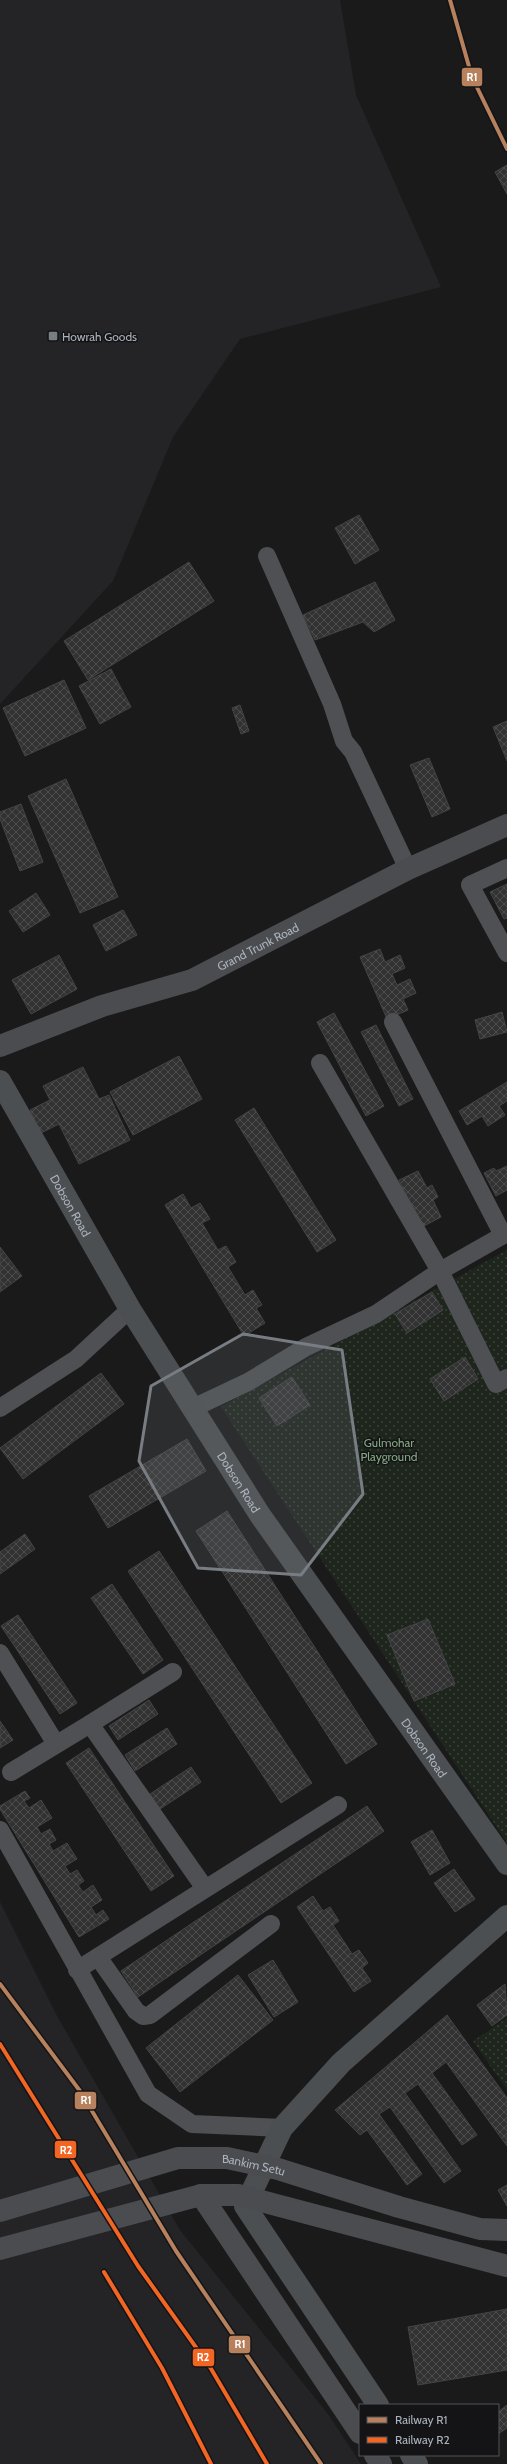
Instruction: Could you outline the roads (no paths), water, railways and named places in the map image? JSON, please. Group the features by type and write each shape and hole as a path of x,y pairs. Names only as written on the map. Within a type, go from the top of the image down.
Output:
{"main road":[{"name":"Grand Trunk Road","path":"0,1046 102,1006 192,980 408,869 507,825"},
{"name":"Dobson Road","path":"0,1081 130,1309 260,1515 507,1864"},
{"path":"377,2404 246,2206 282,2128 341,2063 507,1916"},
{"name":"Bankim Setu","path":"0,2211 178,2158 227,2158 278,2169 399,2207 480,2229 507,2230"},
{"path":"201,2195 359,2432"},
{"path":"0,2250 201,2195 238,2195 507,2266"}],"street":[{"path":"267,556 332,704 344,741 352,752 408,869"},
{"path":"507,868 470,885 507,953"},
{"path":"193,1408 248,1382 306,1347 376,1314 440,1271 505,1234 393,1022"},
{"path":"320,1063 440,1271 496,1384 507,1378"},
{"path":"0,1408 76,1359 130,1309"},
{"path":"0,1653 56,1744"},
{"path":"11,1772 173,1672"},
{"path":"90,1724 204,1887"},
{"path":"77,1970 204,1887 338,1805"},
{"path":"0,1830 77,1970 148,2094 192,2124 282,2128"},
{"path":"98,1957 136,2011 143,2016 150,2015 271,1924"}],"rail line":[{"name":"R1","path":"450,0 472,77 507,149"},
{"name":"R1","path":"0,1984 80,2091 176,2251 321,2464"},
{"name":"R2","path":"0,2044 138,2266 210,2367 267,2464"},
{"name":"R2","path":"104,2272 162,2368 211,2464"}],"place":[{"name":"Howrah Goods","path":"53,336"}],"park label":[{"name":"Gulmohar Playground","path":"389,1449"}]}
